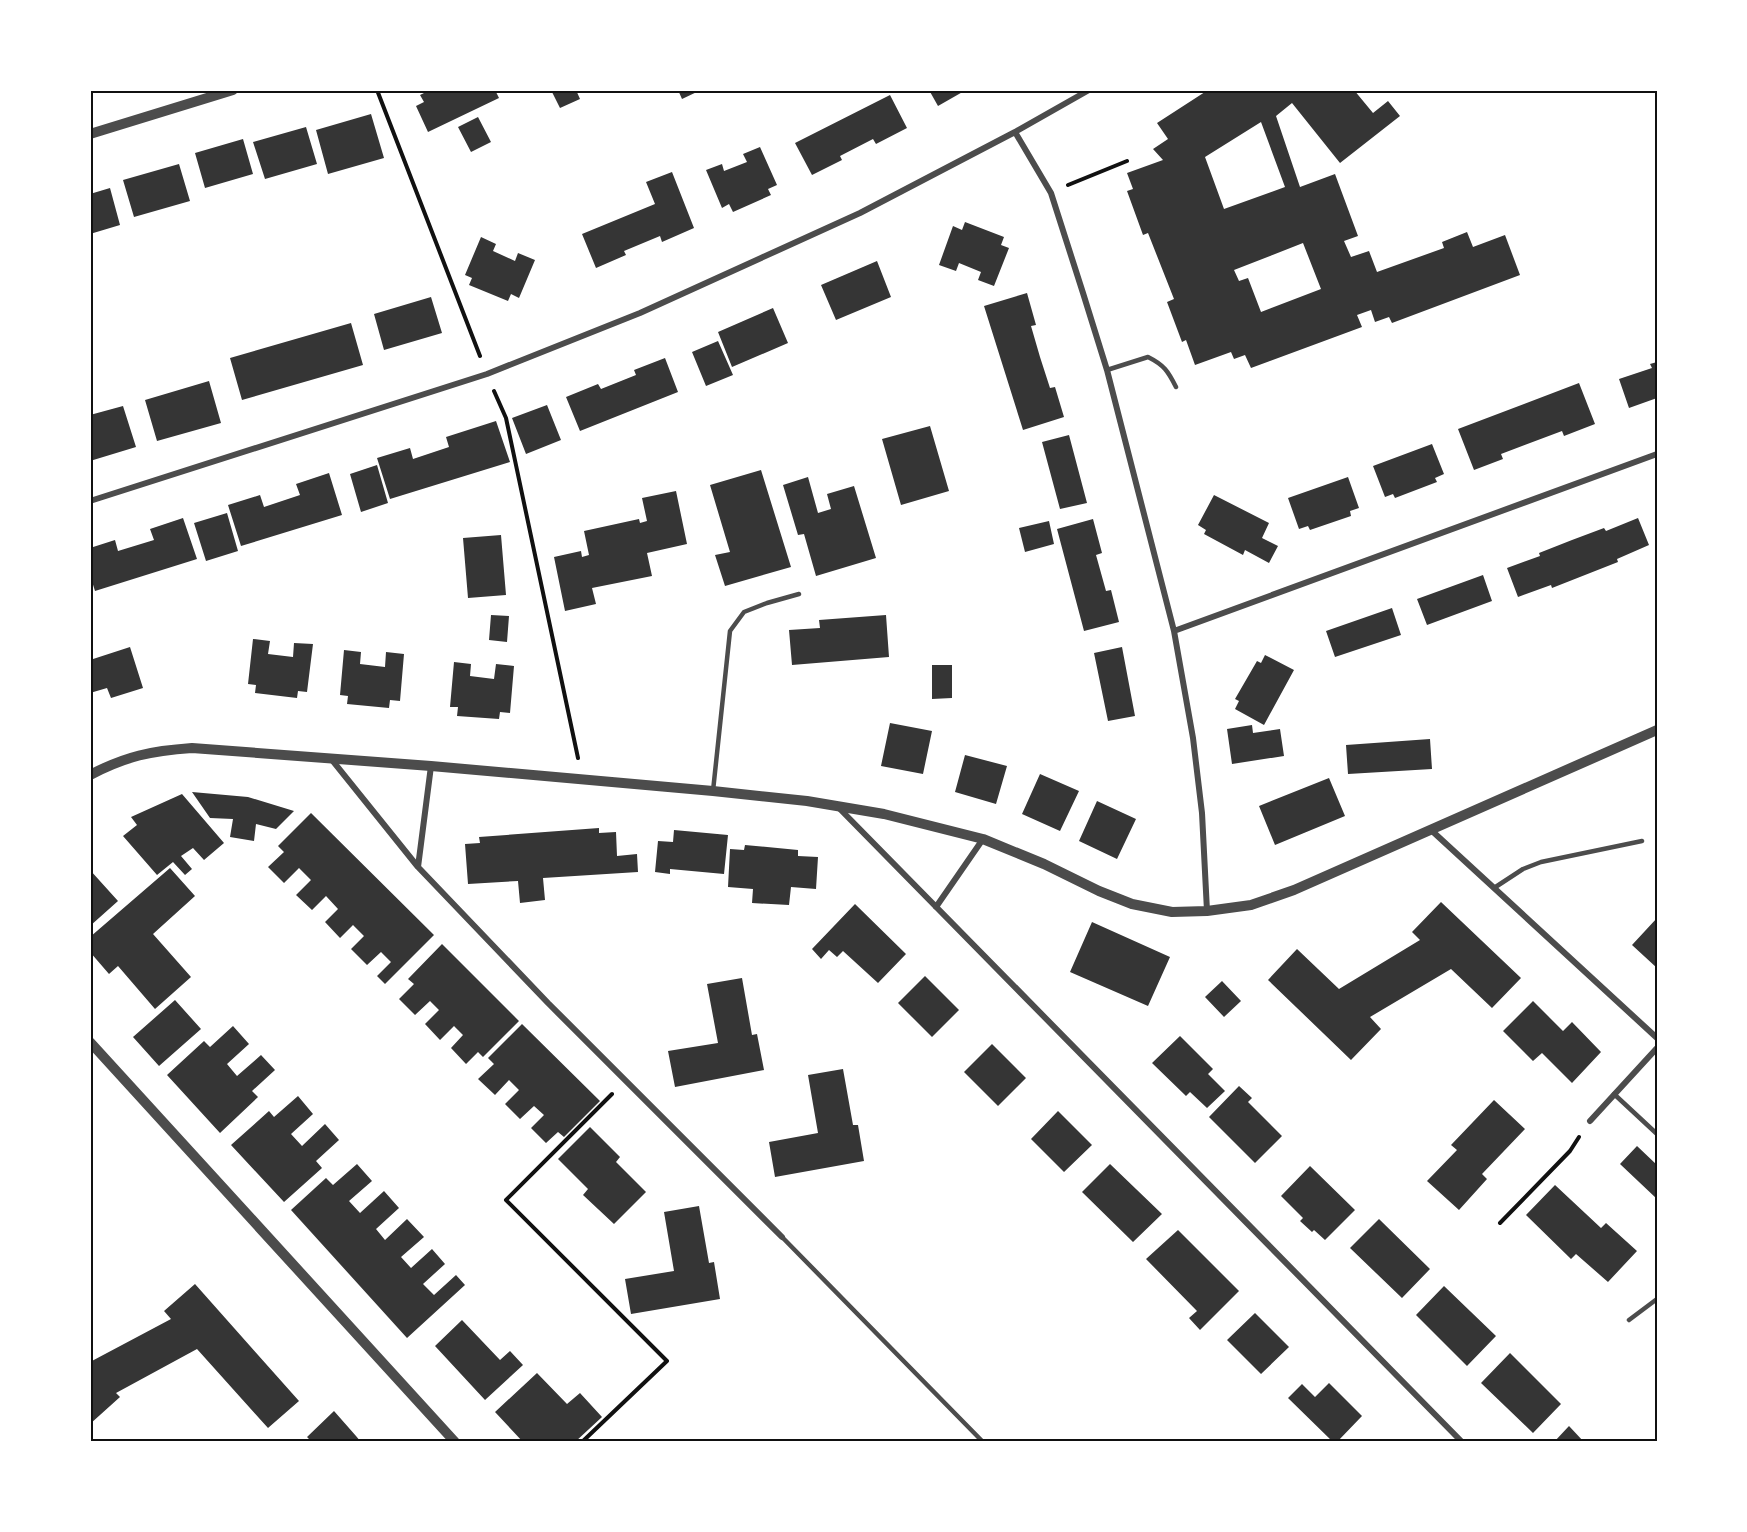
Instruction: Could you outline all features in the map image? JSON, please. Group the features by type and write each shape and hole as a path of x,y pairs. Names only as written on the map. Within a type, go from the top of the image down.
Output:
{"street":[{"path":"90,134 232,90"},
{"path":"90,501 487,374 640,313 860,213 1015,132 1089,90"},
{"path":"1015,132 1051,193 1107,370 1173,632 1193,738 1202,813 1207,911"},
{"path":"1173,632 1657,454"},
{"path":"90,775 134,756 163,750 192,748 583,779 807,801 884,814 983,839 1132,904 1172,912 1207,911 1251,905 1294,890 1654,734"},
{"path":"330,758 418,867 548,1003 782,1237"},
{"path":"418,867 430,766"},
{"path":"837,806 1462,1442"},
{"path":"1431,830 1657,1038"},
{"path":"936,907 983,839"},
{"path":"90,1042 455,1442"},
{"path":"1590,1122 1657,1048"}],"lane":[{"path":"1107,370 1148,357 1161,363 1176,387"},
{"path":"713,791 730,632 744,612 800,594"},
{"path":"1494,888 1523,869 1541,862 1642,841"},
{"path":"1614,1094 1657,1134"},
{"path":"782,1237 983,1442"},
{"path":"1629,1320 1657,1299"}],"path":[{"path":"377,90 506,418 583,779"},
{"path":"1051,193 1127,160"},
{"path":"582,1442 667,1361 506,1200 626,1080"},
{"path":"1500,1223 1570,1151 1590,1122"}],"building":[{"path":"430,90 495,90 499,98 428,132 416,106 424,102 420,95"},
{"path":"551,90 576,90 580,99 560,108"},
{"path":"678,90 701,90 682,99"},
{"path":"929,90 966,90 938,106"},
{"path":"1208,90 1354,90 1373,113 1388,101 1400,116 1340,163 1292,103 1276,116 1300,187 1335,174 1358,236 1344,241 1351,257 1369,251 1377,272 1444,248 1442,242 1467,232 1473,247 1505,235 1520,275 1392,323 1389,317 1375,322 1371,310 1357,315 1362,327 1251,368 1245,355 1234,359 1231,352 1195,365 1186,340 1182,342 1167,302 1174,299 1148,233 1143,235 1127,191 1133,189 1127,173 1163,160 1153,149 1168,139 1157,123","holes":["1261,122 1285,187 1224,209 1205,157","1303,243 1321,289 1261,312 1248,278 1239,281 1234,270"]},
{"path":"890,95 907,128 876,144 873,139 840,156 842,160 812,175 795,143"},
{"path":"371,114 384,158 328,174 316,130"},
{"path":"478,117 491,142 471,152 458,127"},
{"path":"306,127 317,164 265,179 253,142"},
{"path":"243,139 253,174 205,188 195,153"},
{"path":"760,147 777,185 768,189 771,195 733,212 729,204 722,208 706,170 722,164 724,171 747,162 743,154"},
{"path":"179,164 190,201 134,217 123,180"},
{"path":"672,172 694,228 662,242 660,236 624,251 626,255 596,268 582,234 655,204 646,182"},
{"path":"110,188 120,225 90,234 90,194"},
{"path":"965,222 1004,237 1001,245 1009,248 994,286 978,280 981,272 959,263 956,271 939,265 953,226 962,230"},
{"path":"481,237 496,244 493,251 515,261 518,253 535,260 519,298 511,294 508,301 469,285 472,278 465,275"},
{"path":"877,261 891,297 836,320 821,285"},
{"path":"1027,293 1036,325 1031,326 1040,357 1050,388 1055,387 1064,417 1023,430 984,306"},
{"path":"431,297 442,333 384,350 374,314"},
{"path":"773,308 788,343 732,367 718,332"},
{"path":"351,323 363,365 242,400 230,358"},
{"path":"718,341 733,375 706,386 692,352"},
{"path":"665,358 678,392 580,431 566,397 598,384 601,389 636,375 634,370"},
{"path":"1657,362 1657,398 1629,408 1619,379 1652,368 1650,364"},
{"path":"209,381 221,423 157,441 145,400"},
{"path":"1579,383 1595,424 1564,436 1562,431 1501,454 1503,459 1474,470 1458,429"},
{"path":"547,405 561,440 526,454 512,418"},
{"path":"123,406 136,447 90,461 90,415"},
{"path":"496,421 510,462 390,499 377,458 410,448 413,459 449,447 446,437"},
{"path":"930,426 949,491 901,505 882,439"},
{"path":"1069,435 1087,503 1060,509 1042,442"},
{"path":"1432,444 1444,474 1435,478 1437,482 1395,498 1393,494 1385,497 1373,466"},
{"path":"377,465 388,503 361,512 350,474"},
{"path":"761,470 791,567 725,586 715,555 730,552 710,485"},
{"path":"329,473 342,515 241,546 228,505 260,495 264,507 300,495 296,484"},
{"path":"808,477 818,513 831,509 827,494 854,486 876,558 816,576 804,534 798,535 783,485"},
{"path":"1348,477 1359,508 1350,511 1351,516 1310,530 1308,526 1299,529 1288,498"},
{"path":"676,491 687,544 647,553 652,576 592,588 596,604 565,611 554,557 581,551 582,557 589,555 584,531 639,519 640,523 647,521 642,498"},
{"path":"1214,495 1269,523 1262,538 1278,546 1269,563 1245,550 1243,555 1204,534 1206,530 1198,525"},
{"path":"227,513 238,551 206,561 194,523"},
{"path":"183,518 197,559 95,591 90,575 90,548 115,540 118,551 154,540 150,529"},
{"path":"1638,518 1649,545 1617,559 1618,562 1552,588 1551,585 1518,597 1507,568 1540,556 1539,553 1572,540 1604,528 1606,531"},
{"path":"1093,519 1102,553 1096,555 1106,591 1111,590 1119,622 1084,631 1057,529"},
{"path":"1049,521 1054,544 1025,552 1019,528"},
{"path":"501,535 506,595 468,598 463,538"},
{"path":"1483,575 1492,601 1427,625 1417,599"},
{"path":"1392,608 1401,635 1335,657 1326,631"},
{"path":"491,615 509,616 507,642 489,640"},
{"path":"886,615 889,657 792,665 789,630 820,628 819,620"},
{"path":"253,639 270,641 268,654 293,657 294,643 313,644 307,692 298,691 297,698 255,693 256,685 248,684"},
{"path":"130,647 143,688 111,698 107,688 90,693 90,660"},
{"path":"1122,647 1135,716 1108,721 1094,653"},
{"path":"344,650 361,652 360,664 385,667 386,652 404,654 400,701 390,700 389,708 347,704 348,696 340,695"},
{"path":"1265,655 1294,670 1264,725 1235,709 1239,701 1235,699 1257,661 1261,663"},
{"path":"454,662 471,664 470,676 494,679 496,664 514,666 510,713 500,712 499,719 457,716 458,707 450,707"},
{"path":"932,665 952,665 952,698 932,699"},
{"path":"890,723 932,731 923,774 881,766"},
{"path":"1252,725 1253,733 1280,729 1284,756 1232,764 1227,729"},
{"path":"1430,739 1432,769 1348,774 1346,745"},
{"path":"965,755 1007,766 996,804 955,792"},
{"path":"1040,774 1079,791 1060,831 1022,814"},
{"path":"1329,778 1345,816 1275,845 1259,806"},
{"path":"192,792 248,797 294,811 276,829 256,824 254,841 230,837 233,819 210,818"},
{"path":"182,794 224,843 204,860 193,848 181,856 192,869 185,875 173,862 157,875 123,836 137,825 131,817"},
{"path":"1097,801 1136,819 1117,859 1079,841"},
{"path":"311,813 434,935 385,984 377,976 391,962 381,952 367,965 351,949 364,936 353,925 340,938 325,922 338,909 326,896 312,910 296,895 311,880 299,868 284,883 268,867 284,852 278,846"},
{"path":"599,828 599,833 616,832 617,856 637,854 638,872 543,878 545,900 520,903 518,881 468,884 465,844 480,843 479,837"},
{"path":"674,830 728,835 724,874 670,869 670,874 655,872 658,841 673,842"},
{"path":"745,845 798,850 798,856 818,857 816,889 791,887 789,905 752,903 753,889 728,887 730,849 744,850"},
{"path":"170,868 195,896 153,934 191,977 155,1009 118,966 109,974 90,952 90,937"},
{"path":"90,870 118,901 90,926"},
{"path":"1441,902 1521,978 1492,1008 1451,969 1370,1017 1381,1029 1351,1060 1268,980 1297,949 1339,989 1420,940 1412,932"},
{"path":"855,904 906,954 878,983 843,951 837,957 829,950 821,959 812,949"},
{"path":"1657,918 1657,968 1632,945"},
{"path":"1092,922 1170,957 1148,1006 1070,972"},
{"path":"442,944 519,1021 483,1057 478,1052 466,1064 451,1048 463,1035 454,1026 440,1040 425,1024 439,1010 430,1001 415,1015 399,999 414,984 408,979"},
{"path":"925,976 959,1010 932,1037 898,1003"},
{"path":"742,978 752,1035 757,1034 764,1070 675,1087 668,1051 718,1043 707,984"},
{"path":"1222,981 1241,1001 1224,1017 1205,997"},
{"path":"175,1000 201,1029 159,1066 133,1037"},
{"path":"1533,1001 1563,1031 1572,1022 1601,1052 1572,1083 1542,1053 1533,1061 1503,1031"},
{"path":"522,1024 600,1101 564,1137 558,1132 546,1143 531,1128 544,1115 534,1106 520,1119 505,1104 519,1090 509,1080 495,1095 478,1079 494,1064 488,1058"},
{"path":"233,1026 249,1044 227,1064 237,1076 261,1055 275,1070 252,1091 258,1097 220,1133 167,1075 204,1041 210,1047"},
{"path":"1180,1036 1213,1069 1208,1074 1225,1091 1207,1108 1190,1092 1186,1096 1152,1063"},
{"path":"992,1044 1026,1078 998,1106 964,1072"},
{"path":"843,1069 853,1125 858,1125 864,1161 775,1177 769,1142 818,1133 808,1075"},
{"path":"1239,1086 1252,1098 1248,1102 1282,1136 1255,1163 1209,1117"},
{"path":"298,1096 313,1114 291,1134 302,1146 325,1124 339,1140 316,1161 322,1168 284,1202 231,1145 269,1111 274,1117"},
{"path":"1494,1100 1525,1129 1482,1174 1487,1179 1459,1210 1427,1181 1457,1150 1451,1145"},
{"path":"1058,1111 1092,1145 1064,1172 1031,1139"},
{"path":"590,1127 620,1157 616,1162 646,1192 614,1224 583,1195 588,1189 558,1159"},
{"path":"1637,1146 1657,1165 1657,1199 1620,1164"},
{"path":"357,1164 372,1181 349,1201 360,1213 384,1191 399,1208 376,1229 385,1240 407,1219 424,1237 401,1257 411,1268 432,1249 445,1264 423,1284 434,1295 456,1275 465,1285 407,1338 291,1210 326,1178 333,1185"},
{"path":"1110,1164 1162,1214 1133,1242 1082,1192"},
{"path":"1310,1166 1355,1210 1325,1240 1300,1221 1303,1218 1281,1196"},
{"path":"1555,1185 1601,1228 1606,1223 1637,1251 1608,1282 1576,1254 1571,1259 1526,1215"},
{"path":"699,1206 709,1263 714,1262 720,1299 631,1314 625,1279 674,1271 664,1212"},
{"path":"1379,1219 1430,1269 1402,1298 1350,1248"},
{"path":"1178,1230 1239,1291 1200,1330 1189,1318 1197,1311 1146,1259"},
{"path":"195,1284 299,1401 268,1428 197,1349 116,1393 120,1397 90,1424 90,1362 171,1319 164,1311"},
{"path":"1444,1286 1496,1336 1467,1366 1416,1315"},
{"path":"1255,1313 1289,1347 1261,1374 1227,1340"},
{"path":"462,1320 500,1360 510,1351 523,1365 485,1400 435,1346"},
{"path":"1510,1353 1561,1404 1533,1433 1481,1383"},
{"path":"537,1373 567,1404 580,1393 602,1417 575,1442 523,1442 495,1412"},
{"path":"1329,1383 1362,1416 1337,1442 1333,1442 1288,1398 1302,1384 1315,1397"},
{"path":"334,1411 361,1442 312,1442 307,1437"},
{"path":"1569,1426 1584,1442 1554,1442"}]}
